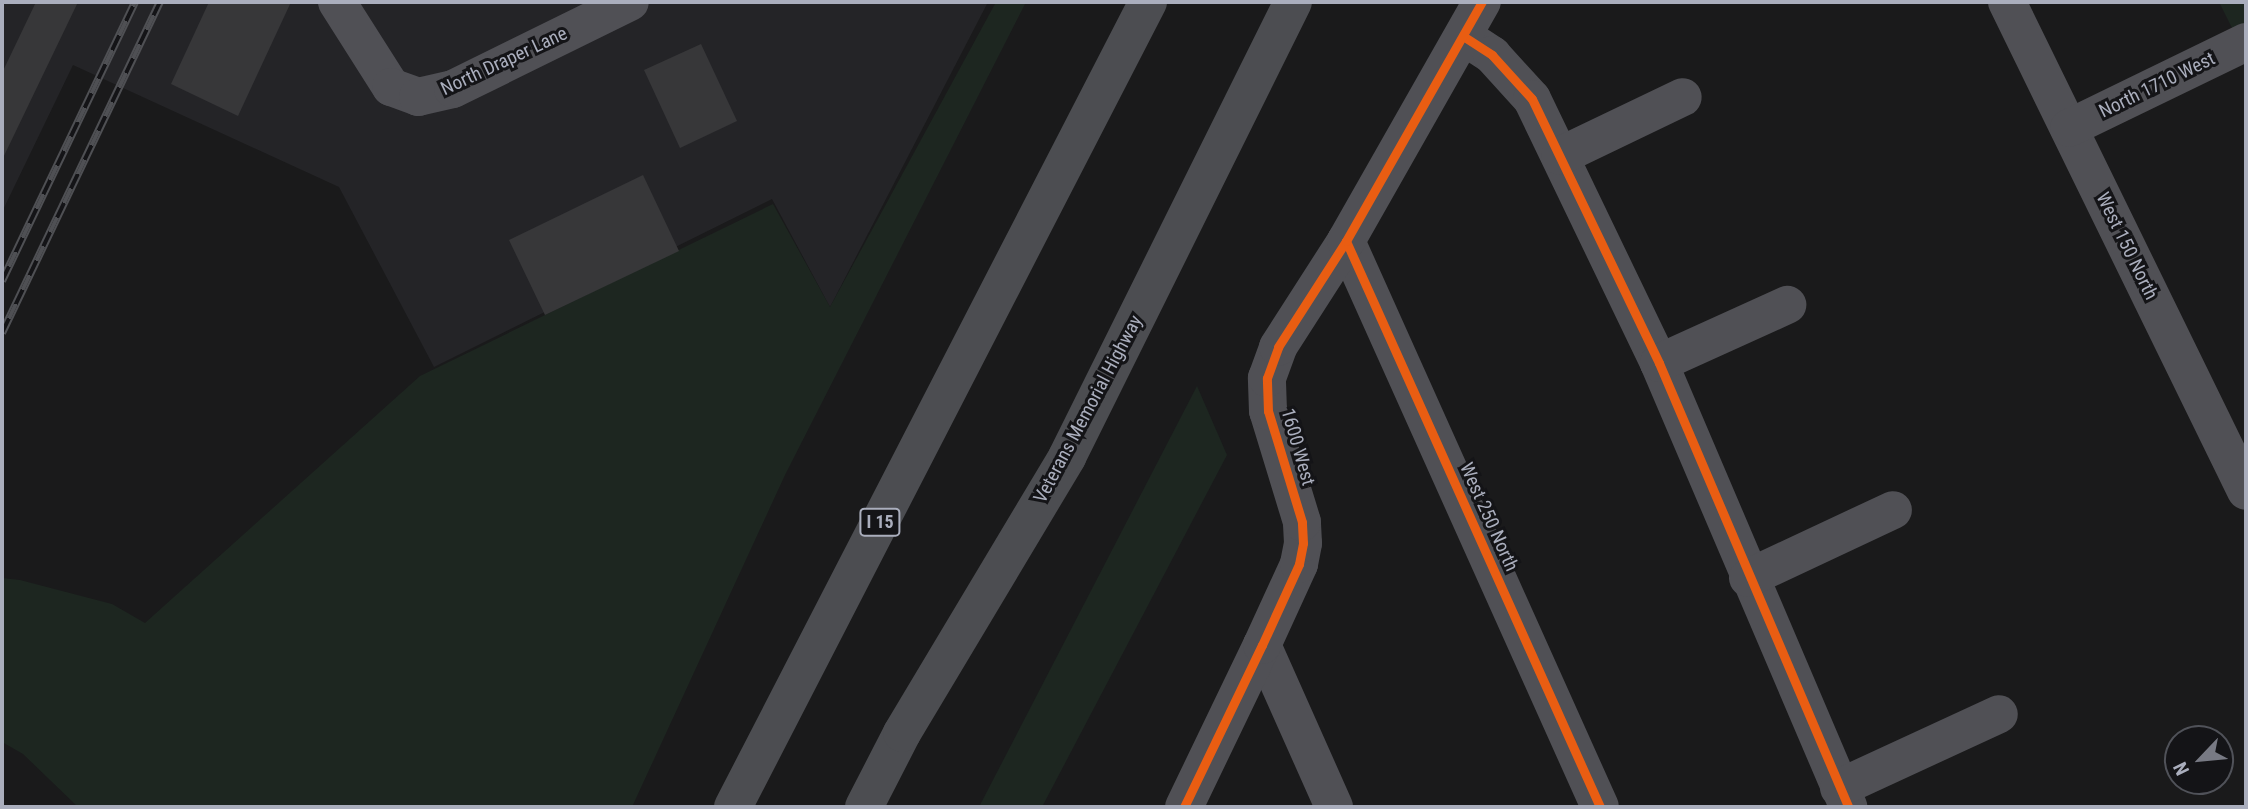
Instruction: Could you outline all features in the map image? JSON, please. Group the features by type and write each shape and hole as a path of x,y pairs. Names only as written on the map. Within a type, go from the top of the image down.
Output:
{"highway":[{"name":"I 15","path":"733,807 1148,2"},
{"name":"Veterans Memorial Highway","path":"864,807 902,733 1067,457 1293,2"}],"street":[{"name":"North Draper Lane","path":"337,2 391,87 418,97 453,89 630,2"},
{"name":"1600 West","path":"1184,807 1262,645 1298,564 1303,544 1302,522 1268,411 1267,379 1278,347 1346,241 1482,2"},
{"name":"West 150 North","path":"2007,2 2246,491"},
{"path":"1463,36 1492,55 1532,99 1659,363 1843,798 1999,714"},
{"name":"North 1710 West","path":"2069,128 2246,42"},
{"path":"1560,156 1683,97"},
{"name":"West 250 North","path":"1346,241 1600,807"},
{"path":"1659,363 1787,305"},
{"path":"1748,578 1894,510"},
{"path":"1262,645 1334,807"}],"shaded area":[{"path":"2,2 988,2 830,307 772,199 434,367 339,187 73,65 2,212"},
{"path":"996,2 1026,2 785,475 632,807 78,807 23,754 2,742 2,578 20,580 112,604 145,623 420,376 773,204 830,307"},
{"path":"2219,2 2246,2 2246,56"},
{"path":"1197,386 1227,455 1042,807 979,807"}],"building":[{"path":"36,2 78,2 2,160 2,73"},
{"path":"209,2 291,2 238,116 171,84"},
{"path":"701,44 737,121 680,148 644,70"},
{"path":"643,175 679,251 545,315 509,240"}],"railway":[{"path":"2,281 135,2"},
{"path":"2,333 160,2"}],"cycle path":[{"path":"1184,807 1299,564 1303,543 1302,522 1268,411 1267,378 1278,347 1346,241 1482,2"},
{"path":"1463,36 1492,55 1532,99 1659,363 1848,807"},
{"path":"1346,241 1600,807"}]}
